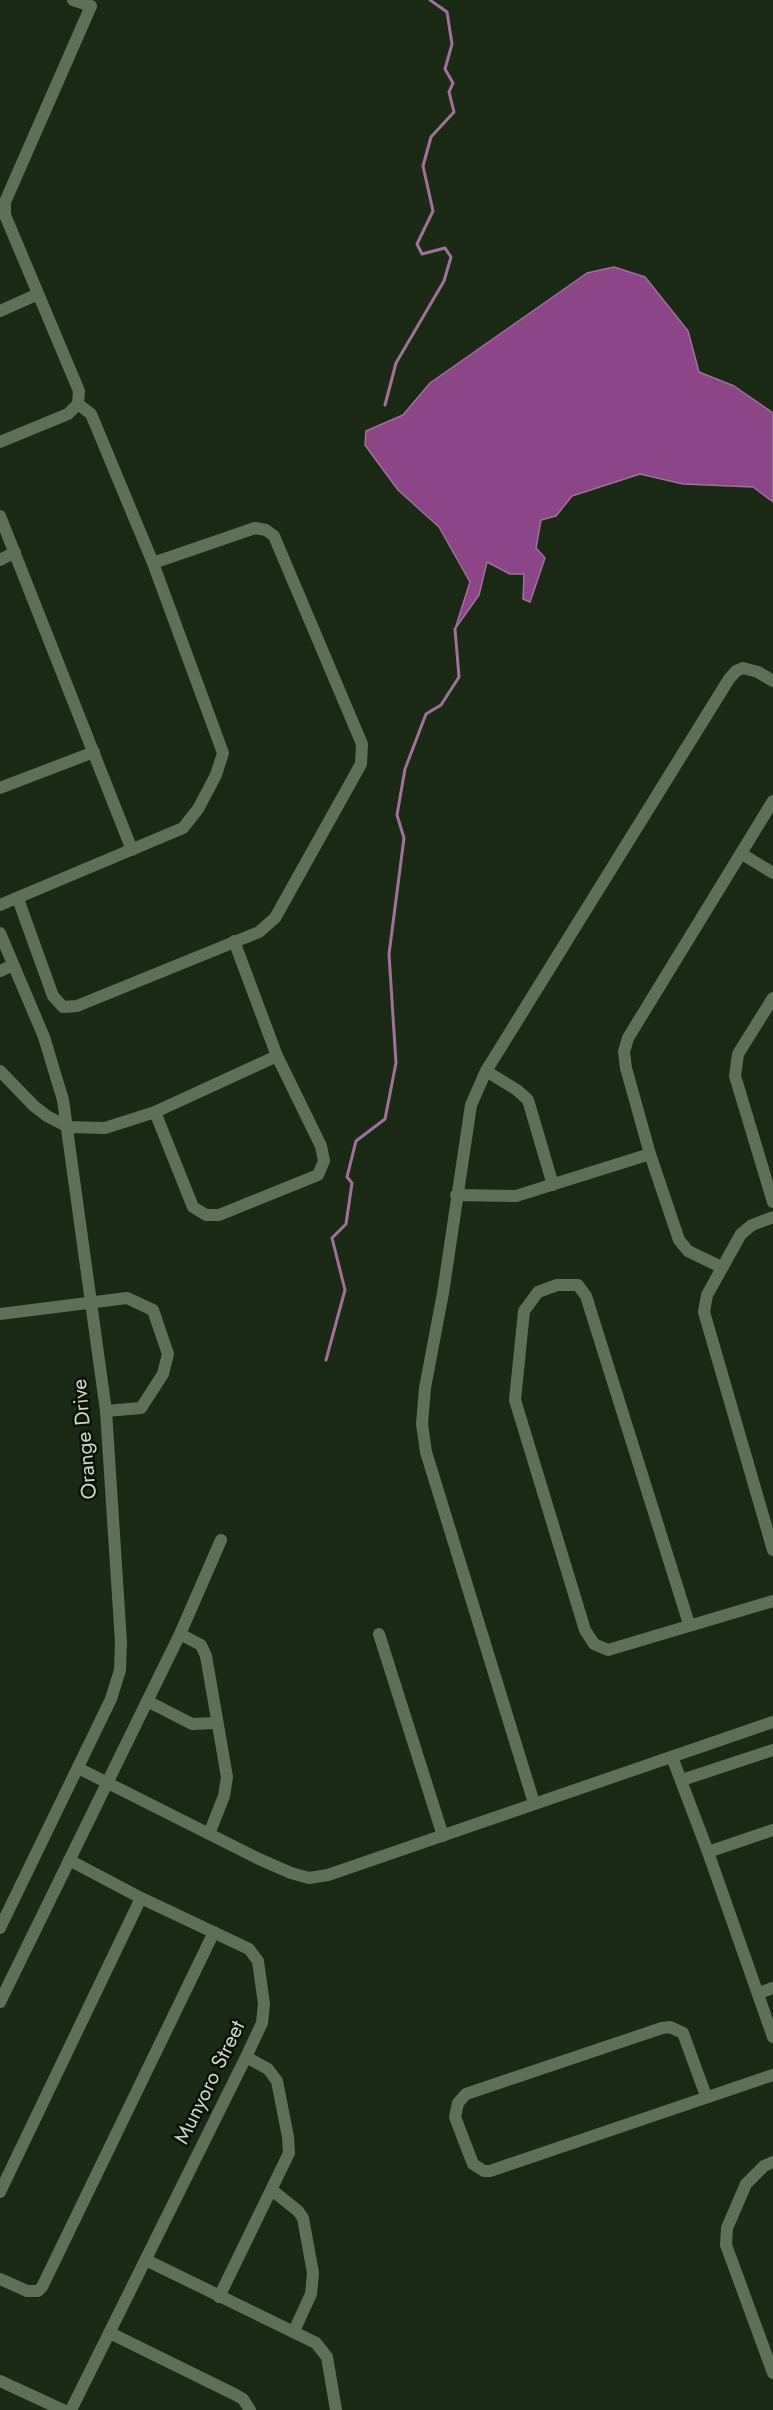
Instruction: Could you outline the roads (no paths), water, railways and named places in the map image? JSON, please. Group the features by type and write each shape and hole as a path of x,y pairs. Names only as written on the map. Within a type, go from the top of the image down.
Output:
{"street":[{"path":"0,442 68,414 78,404 79,391 5,215 5,202 91,6 73,0"},
{"path":"0,311 38,294"},
{"path":"0,905 183,828 198,809 216,775 223,753 153,563 91,414 78,404"},
{"path":"0,516 132,850"},
{"path":"18,899 53,996 63,1007 77,1006 259,932 275,918 361,764 362,744 274,536 266,530 255,528 153,563"},
{"path":"0,560 15,552"},
{"path":"534,1803 423,1439 423,1404 443,1293 471,1105 486,1071 729,679 735,671 743,668 758,672 773,681"},
{"path":"0,788 94,752"},
{"path":"721,1267 693,1254 682,1246 650,1154 627,1068 625,1046 773,801"},
{"path":"742,854 773,873"},
{"name":"Orange Drive","path":"0,933 52,1060 59,1080 68,1127 106,1411 122,1642 120,1670 111,1699 0,1928"},
{"path":"155,1112 193,1207 206,1215 219,1215 318,1176 324,1161 321,1146 277,1056 234,941"},
{"path":"0,972 13,965"},
{"path":"773,998 738,1054 735,1076 773,1202"},
{"path":"0,1071 34,1106 68,1127 105,1128 155,1112 277,1056"},
{"path":"486,1071 517,1090 528,1100 553,1185"},
{"path":"456,1195 511,1197 650,1154"},
{"path":"773,1217 747,1229 721,1267 707,1295 705,1319 773,1550"},
{"path":"689,1624 586,1296 578,1285 557,1285 538,1292 524,1311 515,1400 585,1630 594,1644 608,1650 689,1624 773,1601"},
{"path":"0,1314 127,1298 153,1310 168,1354 164,1374 141,1408 106,1411"},
{"path":"0,2002 180,1635 221,1540"},
{"path":"379,1634 443,1836"},
{"path":"180,1635 201,1646 206,1656 227,1784 208,1834"},
{"path":"147,1701 192,1724 216,1723"},
{"path":"78,1768 208,1834 291,1873 309,1878 328,1875 773,1722"},
{"path":"682,1780 773,1750"},
{"path":"672,1757 773,2037"},
{"path":"708,1852 773,1830"},
{"name":"Munyoro Street","path":"63,2410 110,2333 246,2057 264,2014 258,1961 249,1949 141,1898 69,1860"},
{"path":"0,2192 141,1898"},
{"path":"0,2279 27,2291 38,2291 42,2288 214,1932"},
{"path":"759,1993 773,1988"},
{"path":"706,2096 683,2033 670,2027 466,2094 458,2103 455,2117 473,2164 484,2171 490,2171 773,2075"},
{"path":"219,2297 289,2153 277,2081 268,2069 246,2057"},
{"path":"773,2162 764,2166 746,2184 727,2228 726,2245 773,2373"},
{"path":"272,2190 298,2211 303,2218 311,2262 313,2284 311,2294 294,2331"},
{"path":"146,2260 316,2343 327,2357 336,2410"},
{"path":"110,2333 234,2394 243,2399 250,2410"},
{"path":"0,2381 63,2410"}],"waterway":[{"path":"385,405 396,363 444,281 451,257 445,248 422,254 417,244 433,211 423,166 431,137 454,112 449,92 453,83 445,69 452,44 447,12 430,0"},
{"path":"326,1360 345,1290 332,1238 346,1224 352,1183 347,1177 356,1141 385,1119 396,1063 389,954 404,838 397,815 405,769 426,714 441,705 459,677 455,629"}]}
